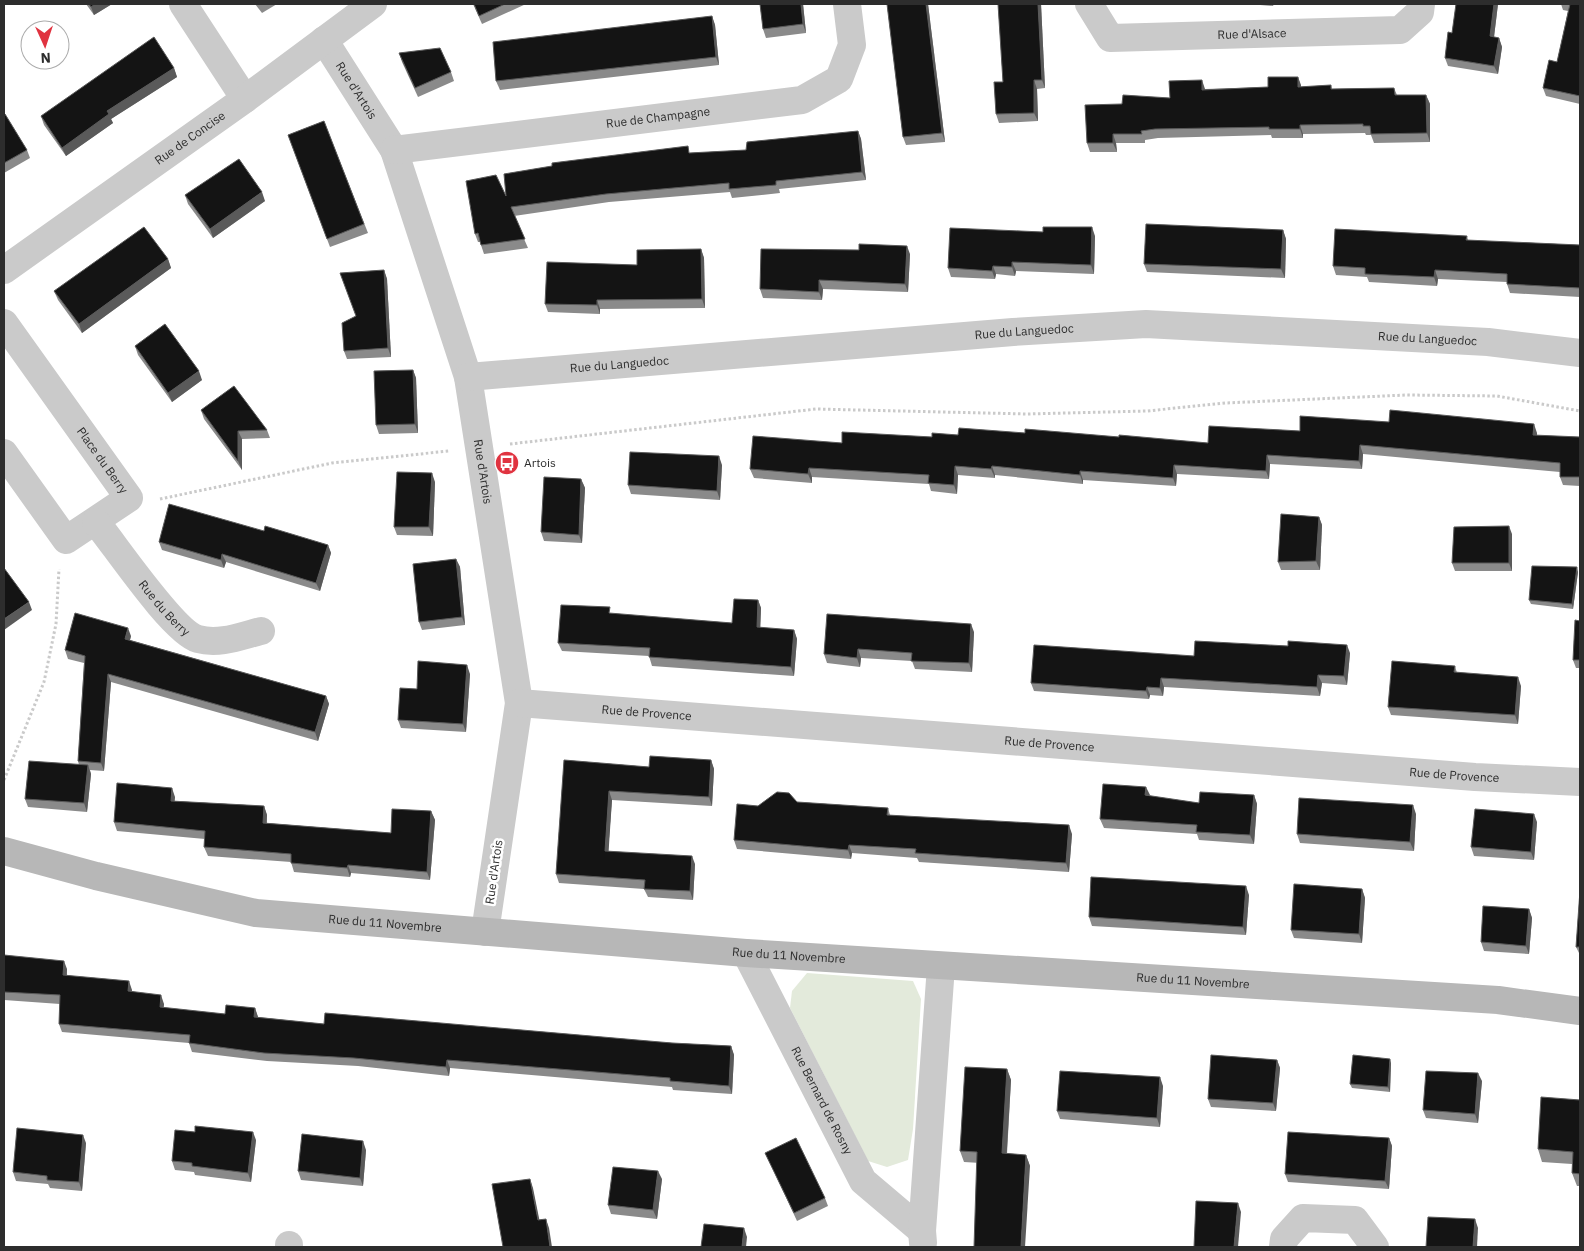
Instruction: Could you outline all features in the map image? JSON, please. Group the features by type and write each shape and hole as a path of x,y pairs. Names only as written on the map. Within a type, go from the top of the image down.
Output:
{"street":[{"path":"183,4 245,99"},
{"name":"Rue de Concise","path":"4,270 245,99 373,4"},
{"name":"Rue de Champagne","path":"394,150 802,100 839,79 852,44 847,4"},
{"name":"Rue d'Alsace","path":"1089,4 1110,38 1400,30 1420,12 1421,4"},
{"name":"Rue d'Artois","path":"324,40 394,150 468,376 519,703 485,932"},
{"name":"Place du Berry","path":"4,323 129,498 96,522 66,540"},
{"name":"Rue du Languedoc","path":"468,376 1013,332 1146,324 1488,342 1580,353"},
{"path":"4,453 66,540"},
{"name":"Rue du Berry","path":"96,522 175,624 197,639 222,641 262,631"},
{"name":"Rue de Provence","path":"519,703 1474,777 1580,782"},
{"name":"Rue du 11 Novembre","path":"4,851 96,876 256,913 746,953 940,966 1050,970 1488,999 1580,1011"},
{"name":"Rue Bernard de Rosny","path":"746,953 863,1181 923,1239"},
{"name":"Rue Bernard de Rosny","path":"923,1239 940,966"},
{"path":"1283,1247 1284,1239 1303,1218 1355,1220 1375,1247"}],"path":[{"path":"129,498 156,500 332,463 480,448 816,408 1027,414 1147,411 1225,403 1406,395 1496,396 1580,411"},
{"path":"4,780 44,682 56,624 59,563 66,540"}],"green space":[{"path":"807,973 913,981 921,999 913,1129 908,1160 887,1167 868,1161 790,1008 792,991"}],"building":[{"path":"474,4 505,4 479,16"},
{"path":"760,4 801,4 803,24 763,29"},
{"path":"887,4 926,4 942,133 903,137"},
{"path":"998,4 1038,4 1042,80 1034,80 1034,113 996,114 994,82 1003,82"},
{"path":"1456,4 1494,4 1490,36 1499,38 1494,66 1445,58 1448,32 1452,33"},
{"path":"1570,4 1580,4 1580,96 1543,88 1549,60 1557,62"},
{"path":"712,16 716,57 496,81 493,42"},
{"path":"154,37 174,68 107,111 109,114 62,148 41,116"},
{"path":"440,48 451,72 415,88 399,53"},
{"path":"1268,77 1298,77 1298,87 1331,85 1331,89 1394,88 1395,95 1426,95 1427,133 1371,134 1370,126 1363,126 1363,124 1300,125 1300,129 1269,129 1269,127 1155,129 1141,131 1142,134 1113,134 1113,143 1087,143 1085,105 1122,104 1123,95 1170,98 1169,81 1202,80 1202,90 1268,87"},
{"path":"4,115 27,150 4,163"},
{"path":"324,121 364,224 327,239 288,135"},
{"path":"858,131 862,172 776,181 776,185 729,189 729,183 606,194 511,207 525,239 481,245 478,233 475,234 466,181 496,175 506,196 504,174 552,166 552,163 688,146 689,153 746,150 747,142"},
{"path":"239,159 262,192 210,229 185,195"},
{"path":"1146,224 1283,230 1281,269 1144,264"},
{"path":"144,227 168,259 79,324 54,291"},
{"path":"1043,227 1092,227 1091,265 1012,262 1012,267 993,266 992,271 948,268 950,228 1043,232"},
{"path":"1335,229 1467,236 1466,240 1580,245 1580,288 1507,284 1507,274 1435,270 1434,277 1365,274 1365,268 1333,266"},
{"path":"859,244 907,246 905,284 819,280 819,292 760,289 761,249 859,250"},
{"path":"701,249 702,299 597,300 597,305 545,304 547,262 637,265 637,250"},
{"path":"384,270 388,348 344,351 342,323 356,316 340,273"},
{"path":"165,324 199,371 168,393 135,346"},
{"path":"413,370 415,424 376,425 374,371"},
{"path":"234,386 267,430 238,431 238,461 201,410"},
{"path":"1390,410 1534,424 1533,435 1580,437 1580,477 1560,477 1560,463 1360,445 1359,461 1267,455 1266,471 1174,465 1173,478 1080,471 1080,475 992,466 991,469 955,466 954,485 928,483 929,475 809,468 808,474 750,469 753,436 842,443 842,432 932,437 932,433 958,435 959,428 1025,433 1025,429 1208,443 1209,426 1300,431 1300,416 1389,422"},
{"path":"630,452 719,456 717,491 628,485"},
{"path":"397,472 432,473 429,527 394,527"},
{"path":"544,477 581,479 579,535 541,532"},
{"path":"169,504 264,531 265,526 328,545 316,583 222,554 221,560 159,542"},
{"path":"1281,514 1319,517 1316,561 1278,562"},
{"path":"1509,526 1509,563 1452,563 1454,527"},
{"path":"456,559 462,617 419,622 413,564"},
{"path":"1532,566 1577,567 1572,604 1529,600"},
{"path":"4,568 29,602 4,619"},
{"path":"734,599 758,600 757,627 794,630 791,667 649,657 650,648 558,643 561,605 610,607 609,613 732,623"},
{"path":"75,613 128,628 125,639 326,696 315,732 108,674 101,763 78,761 85,656 65,650"},
{"path":"827,614 971,624 969,663 911,661 912,653 858,649 857,658 824,654"},
{"path":"1575,620 1580,621 1580,660 1573,660"},
{"path":"1195,641 1288,646 1288,641 1347,645 1344,676 1318,675 1317,687 1161,678 1160,688 1147,687 1146,691 1031,683 1034,645 1194,656"},
{"path":"418,661 467,665 463,724 398,720 400,688 417,689"},
{"path":"1392,661 1455,666 1454,672 1518,677 1515,715 1388,707"},
{"path":"650,756 711,760 709,797 609,791 605,851 692,856 690,891 644,889 645,880 556,874 564,760 649,767"},
{"path":"29,761 88,765 84,803 25,799"},
{"path":"117,783 172,788 171,801 264,806 263,823 391,833 392,809 431,811 427,872 348,865 347,868 291,863 291,854 204,847 205,831 114,822"},
{"path":"1103,784 1146,787 1145,795 1199,803 1200,792 1254,795 1250,835 1196,832 1197,825 1100,819"},
{"path":"777,792 789,793 797,802 888,808 887,815 1069,825 1066,863 915,853 916,849 849,845 848,850 734,840 737,804 758,806"},
{"path":"1299,798 1413,805 1410,842 1297,834"},
{"path":"1475,809 1534,814 1531,852 1471,847"},
{"path":"1091,877 1246,886 1243,927 1089,917"},
{"path":"1294,884 1362,889 1359,934 1291,930"},
{"path":"1580,890 1580,947 1576,947"},
{"path":"1483,906 1529,909 1526,946 1481,942"},
{"path":"4,955 64,961 63,975 129,981 128,991 161,995 160,1007 225,1014 226,1005 255,1008 254,1017 324,1024 325,1013 672,1043 731,1046 729,1086 670,1081 670,1078 447,1060 446,1067 354,1058 264,1053 189,1043 190,1035 59,1024 60,995 4,992"},
{"path":"1211,1055 1277,1060 1273,1103 1208,1099"},
{"path":"1353,1055 1390,1059 1388,1087 1350,1084"},
{"path":"965,1067 1007,1069 1002,1153 1026,1155 1021,1247 974,1247 977,1152 960,1151"},
{"path":"1060,1071 1160,1077 1157,1118 1057,1111"},
{"path":"1426,1071 1478,1073 1475,1114 1423,1110"},
{"path":"1541,1097 1580,1100 1580,1174 1572,1173 1573,1152 1538,1149"},
{"path":"195,1126 253,1132 248,1173 192,1166 192,1163 172,1161 175,1130 195,1132"},
{"path":"17,1128 83,1135 79,1182 47,1180 47,1176 13,1172"},
{"path":"1288,1132 1389,1138 1385,1181 1285,1174"},
{"path":"302,1134 363,1141 360,1178 298,1171"},
{"path":"796,1138 825,1198 794,1213 765,1153"},
{"path":"613,1167 658,1171 653,1210 608,1205"},
{"path":"530,1179 538,1220 546,1219 550,1247 503,1247 492,1184"},
{"path":"1196,1201 1238,1203 1234,1247 1194,1247"},
{"path":"1428,1217 1475,1219 1473,1247 1426,1247"},
{"path":"704,1224 744,1228 742,1247 701,1247"}],"place":[{"name":"Artois","path":"507,463"}]}
